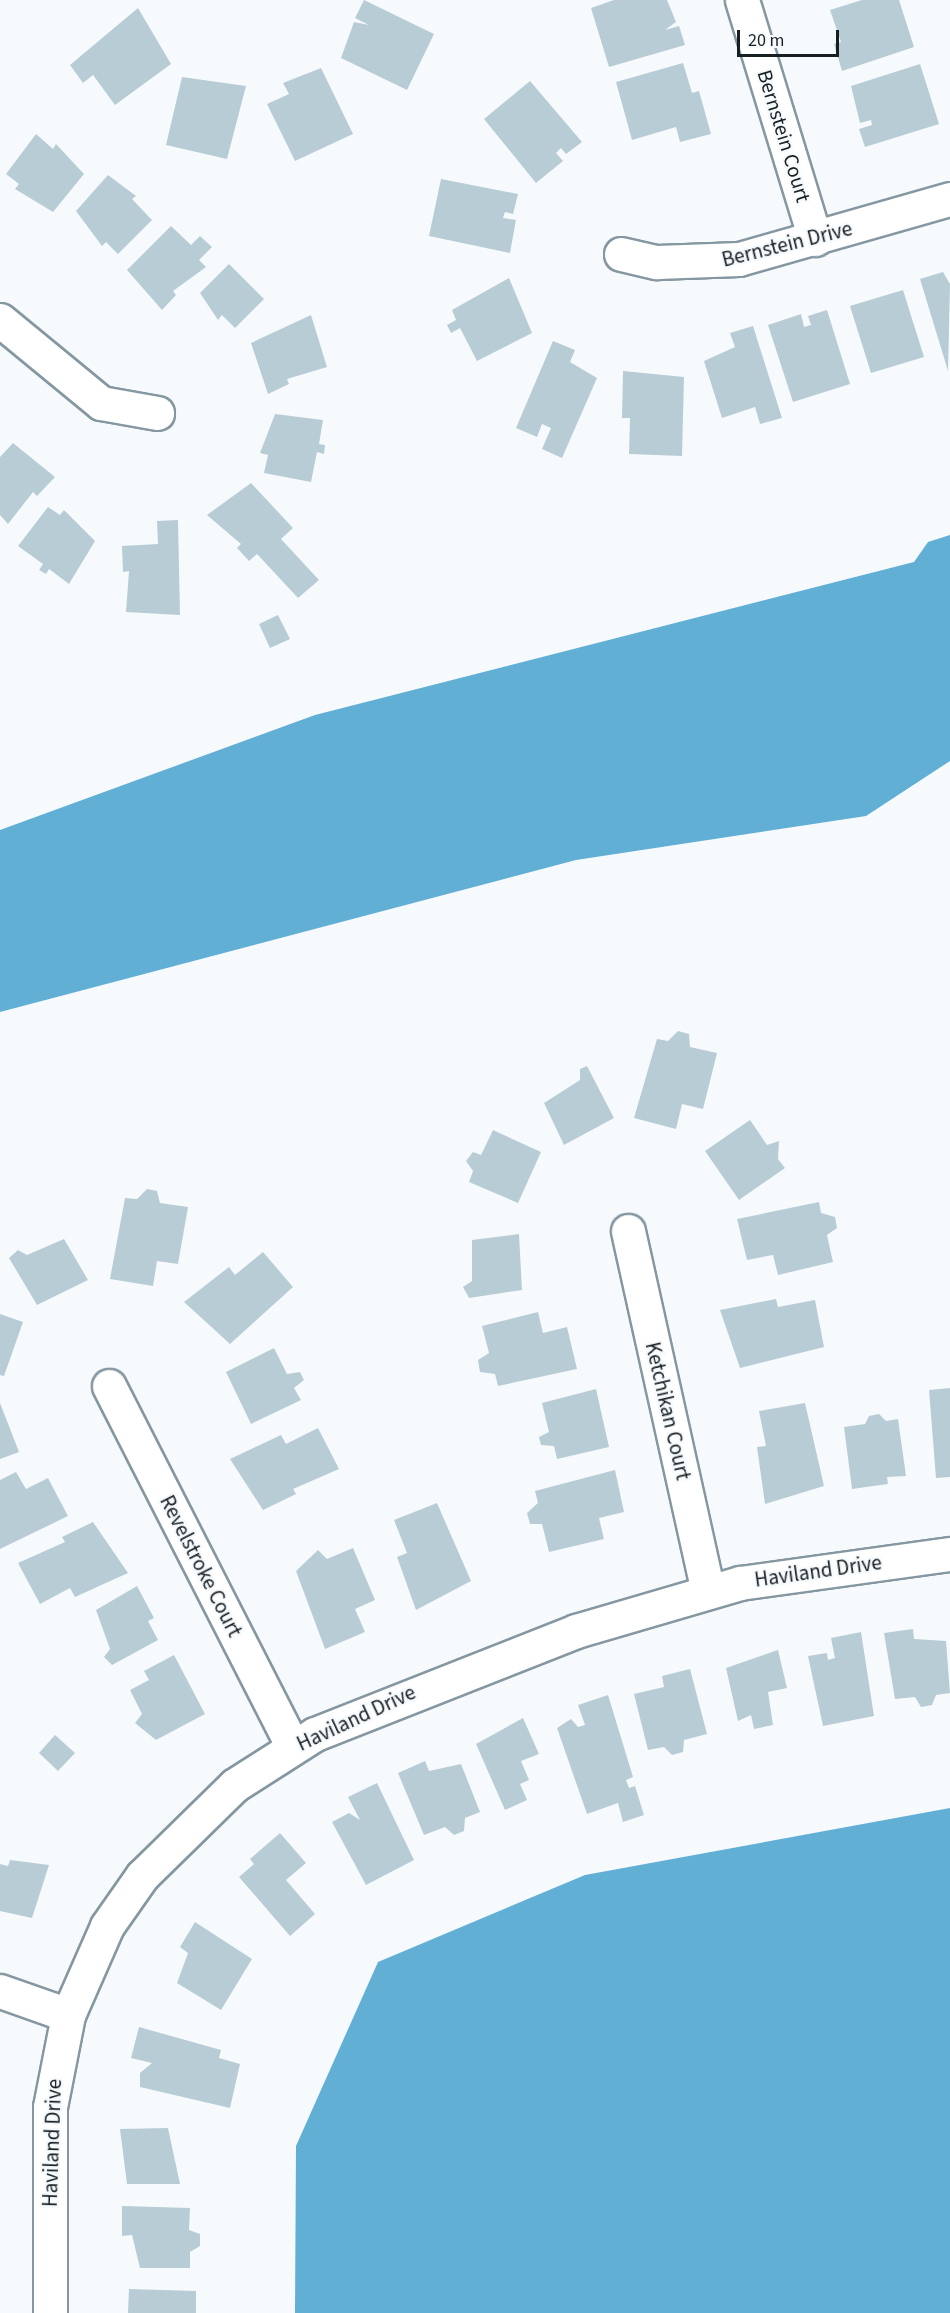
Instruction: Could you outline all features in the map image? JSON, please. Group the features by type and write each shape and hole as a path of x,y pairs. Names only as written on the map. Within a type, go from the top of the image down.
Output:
{"street":[{"name":"Bernstein Court","path":"742,0 815,238"},
{"name":"Bernstein Drive","path":"621,254 703,264 815,238 950,199"},
{"path":"0,320 101,403 157,413"},
{"name":"Ketchikan Court","path":"627,1231 708,1591"},
{"name":"Revelstroke Court","path":"109,1386 292,1747"},
{"name":"Haviland Drive","path":"50,2313 50,2107 68,2015 107,1926 142,1876 235,1785 292,1747 442,1679 708,1591 950,1554"},
{"path":"0,1990 68,2015"}],"water":[{"path":"950,535 950,761 866,816 576,860 0,1012 0,830 315,715 914,562 928,542"},
{"path":"950,1808 950,2313 295,2313 296,2146 378,1962 585,1875"}],"building":[{"path":"364,0 434,34 407,90 341,58 354,22 369,25 355,18"},
{"path":"614,0 667,0 676,22 665,30 679,26 685,45 609,67 591,8"},
{"path":"862,0 899,0 914,47 842,71 834,44 841,42 830,10"},
{"path":"138,8 171,64 115,105 93,75 83,83 70,65"},
{"path":"683,63 692,93 699,91 711,134 680,142 676,127 632,140 616,82"},
{"path":"920,64 939,124 865,147 859,129 872,125 871,120 860,123 851,86"},
{"path":"321,68 353,134 295,161 267,104 289,94 283,83"},
{"path":"182,77 246,86 227,159 166,145"},
{"path":"530,81 582,142 566,154 561,148 556,153 563,161 536,183 484,119"},
{"path":"36,134 53,149 56,144 84,174 53,212 15,189 19,184 6,174"},
{"path":"108,175 136,196 132,199 152,220 118,254 106,242 102,246 76,211"},
{"path":"441,179 518,194 513,214 505,212 503,218 516,220 510,253 429,236"},
{"path":"171,226 191,245 200,236 212,247 199,260 206,267 173,291 176,295 162,310 127,270"},
{"path":"229,264 264,299 235,328 222,315 218,320 200,293"},
{"path":"943,272 950,284 948,371 920,279"},
{"path":"509,278 532,333 477,361 460,328 451,333 447,325 456,320 452,310"},
{"path":"903,290 924,357 871,373 850,306"},
{"path":"827,310 850,384 793,402 768,325 801,314 804,327 811,325 808,316"},
{"path":"311,315 327,367 287,379 289,384 268,394 251,343"},
{"path":"753,326 782,418 760,424 755,407 722,418 704,361 735,347 730,333"},
{"path":"553,341 575,350 570,362 597,378 562,458 542,449 551,428 542,424 537,437 516,428"},
{"path":"623,371 684,377 682,456 629,454 630,418 622,418"},
{"path":"275,414 323,420 319,444 325,445 324,454 317,452 311,482 264,473 268,455 260,453"},
{"path":"13,443 55,477 37,496 33,492 8,524 0,515 0,457"},
{"path":"251,483 293,528 281,539 319,580 298,598 257,554 249,561 237,548 241,544 207,515"},
{"path":"48,507 60,515 64,510 95,541 69,584 49,569 46,574 39,570 43,564 18,546"},
{"path":"178,520 180,615 126,612 129,571 123,572 122,546 158,544 157,521"},
{"path":"278,615 290,639 270,648 259,624"},
{"path":"678,1031 689,1034 690,1047 717,1053 703,1109 682,1104 676,1129 634,1118 657,1039 668,1041"},
{"path":"587,1066 614,1118 564,1145 544,1103 580,1080 580,1069"},
{"path":"750,1120 767,1145 779,1141 778,1159 785,1168 739,1200 705,1151"},
{"path":"493,1130 541,1152 518,1203 469,1182 473,1171 466,1161 473,1152 481,1155"},
{"path":"147,1189 157,1191 160,1203 188,1207 178,1264 157,1261 153,1286 110,1279 125,1198 137,1199"},
{"path":"819,1202 821,1213 835,1217 837,1228 827,1235 833,1262 778,1275 773,1255 747,1260 737,1219"},
{"path":"519,1234 522,1290 469,1298 463,1287 472,1281 472,1240"},
{"path":"64,1239 88,1280 37,1305 9,1258 18,1250 27,1255"},
{"path":"263,1252 293,1287 230,1344 184,1302 229,1267 235,1275"},
{"path":"776,1299 778,1307 815,1300 824,1347 740,1368 720,1310"},
{"path":"538,1312 543,1333 567,1327 577,1369 498,1386 495,1374 480,1372 478,1360 489,1353 482,1326"},
{"path":"0,1314 23,1322 4,1376 0,1375"},
{"path":"274,1348 287,1374 300,1372 304,1380 294,1388 301,1400 251,1424 226,1372"},
{"path":"950,1388 950,1477 936,1478 929,1390"},
{"path":"596,1389 609,1447 557,1459 554,1446 541,1445 539,1437 549,1432 542,1403"},
{"path":"0,1403 19,1452 0,1459"},
{"path":"805,1403 824,1486 765,1504 757,1447 766,1446 759,1411"},
{"path":"879,1414 886,1421 898,1419 906,1476 887,1477 888,1484 852,1489 844,1427 865,1424 869,1416"},
{"path":"318,1428 339,1469 293,1489 296,1494 263,1510 230,1459 281,1435 286,1444"},
{"path":"615,1470 624,1512 599,1518 604,1539 549,1552 542,1524 530,1524 527,1513 538,1503 535,1491"},
{"path":"16,1472 26,1489 48,1478 68,1516 0,1549 0,1480"},
{"path":"437,1503 471,1581 416,1610 397,1557 407,1553 394,1520"},
{"path":"93,1522 128,1573 75,1597 70,1588 40,1604 18,1563 65,1542 62,1537"},
{"path":"353,1548 375,1600 355,1609 365,1632 325,1649 296,1571 318,1550 327,1559"},
{"path":"137,1586 154,1618 148,1621 158,1640 112,1665 104,1657 110,1649 96,1610"},
{"path":"913,1629 914,1639 946,1641 950,1693 936,1695 932,1705 921,1707 915,1697 895,1699 884,1633"},
{"path":"861,1632 874,1716 823,1726 808,1656 827,1653 828,1660 835,1658 831,1638"},
{"path":"778,1650 787,1688 768,1692 773,1725 754,1729 751,1715 738,1721 726,1668"},
{"path":"174,1655 205,1714 156,1740 135,1723 142,1714 130,1690 149,1680 144,1671"},
{"path":"690,1669 707,1734 684,1740 683,1752 672,1755 664,1747 648,1750 634,1694 664,1687 662,1676"},
{"path":"608,1695 633,1777 626,1780 629,1788 635,1786 644,1815 623,1822 618,1803 587,1814 557,1728 571,1719 578,1727 585,1725 578,1705"},
{"path":"523,1718 539,1754 521,1761 529,1780 520,1784 527,1800 505,1810 476,1744"},
{"path":"55,1735 75,1753 58,1771 39,1753"},
{"path":"425,1761 429,1771 461,1764 480,1812 465,1818 464,1831 454,1835 445,1827 424,1835 398,1773"},
{"path":"377,1783 414,1860 366,1885 332,1822 349,1813 360,1820 348,1797"},
{"path":"280,1833 306,1863 286,1880 315,1914 290,1936 239,1877 254,1864 250,1859"},
{"path":"10,1860 49,1865 32,1918 0,1911 0,1864 8,1866"},
{"path":"195,1922 252,1959 221,2010 177,1983 188,1953 180,1947"},
{"path":"139,2027 221,2050 219,2058 240,2064 230,2108 140,2087 140,2073 152,2063 131,2058"},
{"path":"168,2128 180,2184 127,2184 120,2129"},
{"path":"122,2206 190,2208 189,2230 200,2234 200,2246 190,2252 190,2268 140,2268 132,2235 122,2236"},
{"path":"129,2289 196,2291 196,2313 128,2313"}]}
